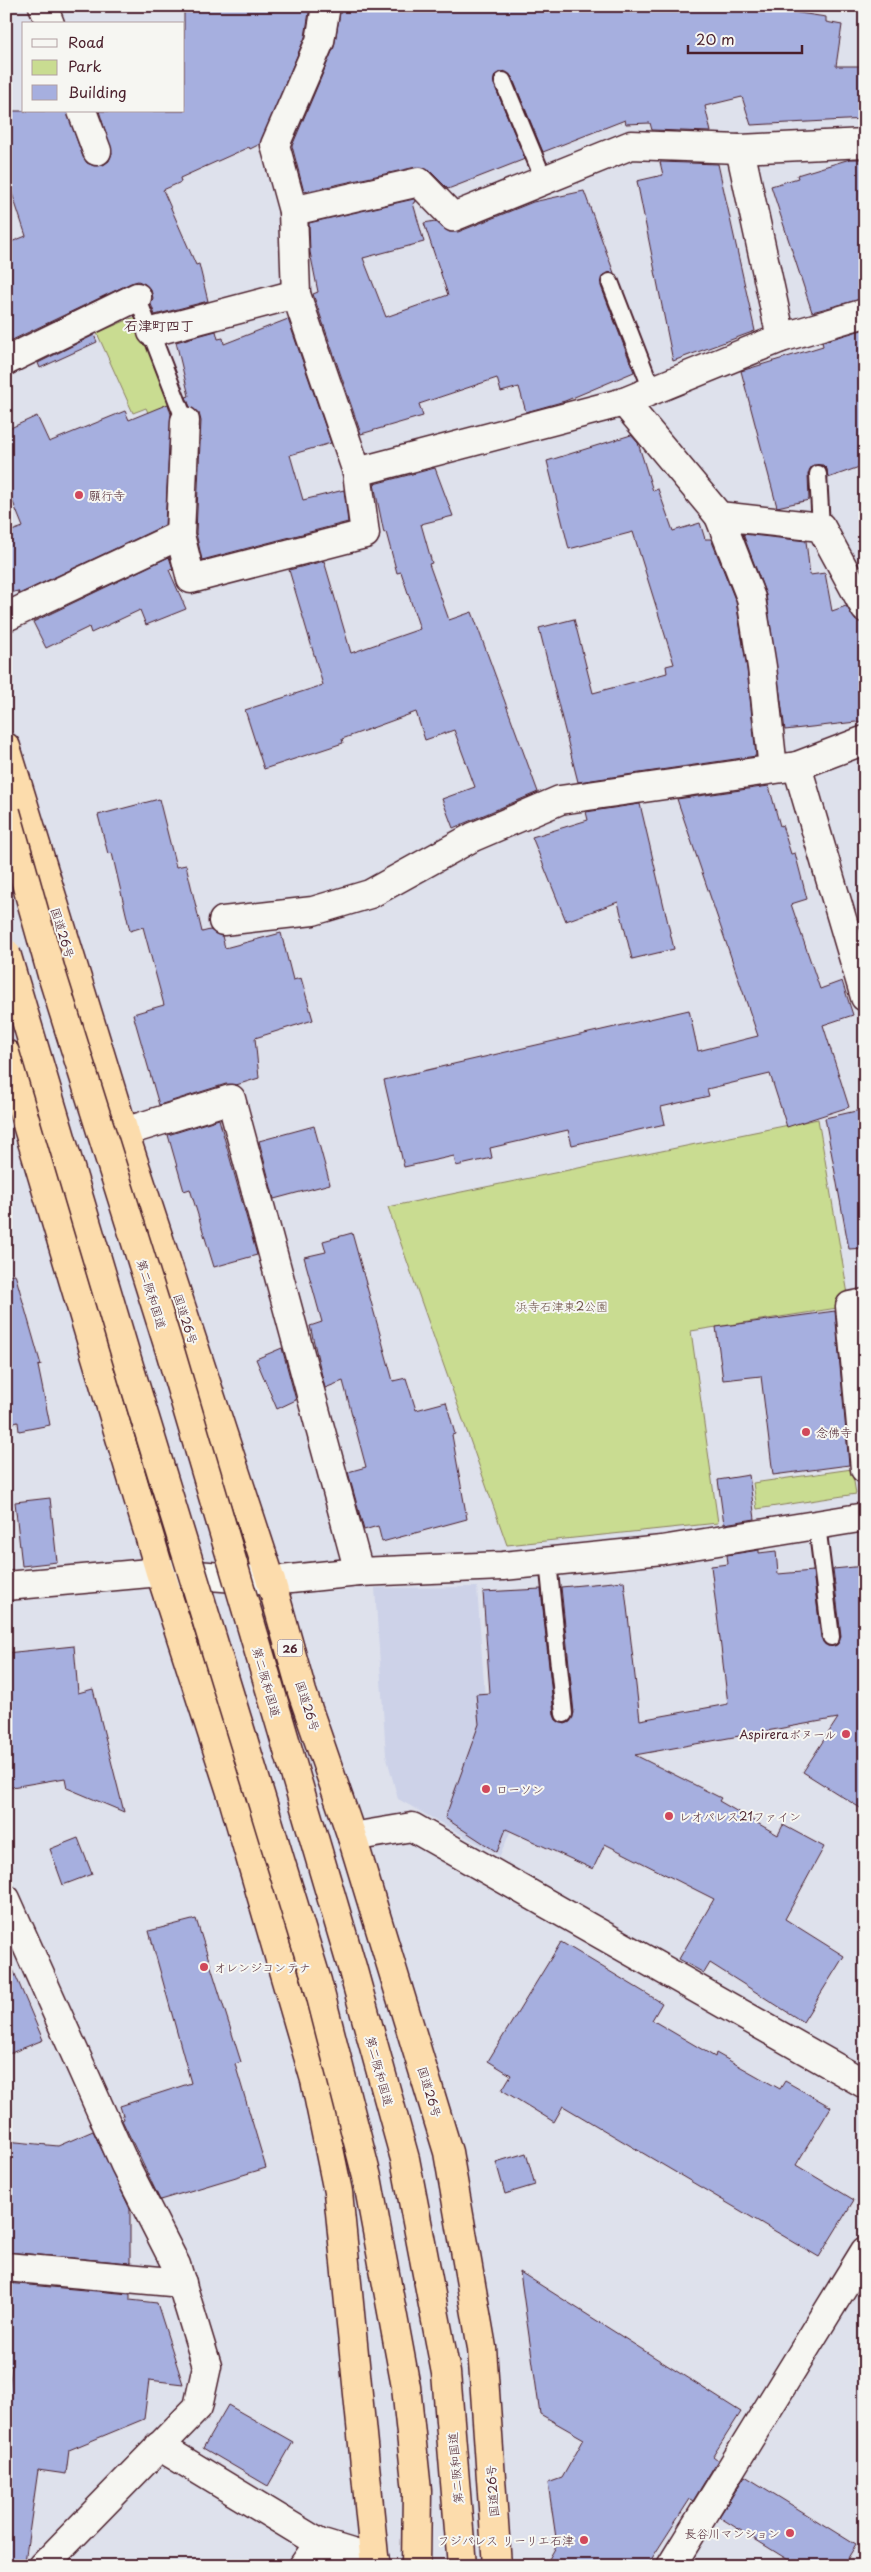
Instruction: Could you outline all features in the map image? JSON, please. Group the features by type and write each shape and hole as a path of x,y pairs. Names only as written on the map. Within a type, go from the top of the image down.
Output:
{"highway":[{"name":"国道26号","path":"6,747 124,1132 271,1581 302,1692 352,1837 448,2152 482,2348 497,2566"},
{"name":"第二阪和国道","path":"6,812 52,975 176,1373 352,1967 405,2159 446,2373 462,2566"},
{"path":"6,953 129,1366 314,1972 367,2177 406,2387 417,2491 416,2566"},
{"path":"6,1054 160,1572 232,1795 315,2080 338,2192 375,2563"}],"street":[{"path":"43,6 49,22"},
{"path":"185,421 180,535 190,579 365,534 357,472 296,294 293,211 275,145 320,41 326,6"},
{"path":"82,112 97,151"},
{"path":"293,211 419,182 453,217 631,145 740,149 865,143"},
{"path":"740,149 781,338"},
{"path":"152,332 296,294"},
{"path":"6,361 137,297"},
{"path":"357,472 624,402 781,338 865,313"},
{"path":"624,402 720,516 751,598 762,668 785,767 865,997"},
{"path":"720,516 821,526 865,608"},
{"path":"6,617 180,535"},
{"path":"223,921 313,911 370,894 472,837 560,800 785,767 865,740"},
{"path":"124,1132 231,1099 359,1572"},
{"path":"865,1303 850,1306 865,1469"},
{"path":"6,1586 160,1572 271,1581 359,1572 503,1566 662,1550 865,1517"},
{"path":"352,1837 412,1826 865,2084"},
{"path":"6,1899 125,2166 176,2265 208,2366 198,2407 42,2566"},
{"path":"671,2566 865,2251"},
{"path":"6,2267 182,2283"},
{"path":"159,2446 319,2543 375,2563"},
{"path":"303,2566 319,2543"}],"lane":[{"path":"503,81 544,180"},
{"path":"610,282 652,390"},
{"path":"137,297 185,421"},
{"path":"818,474 821,526"},
{"path":"817,1525 831,1637"},
{"path":"548,1562 564,1714"}],"shaded area":[{"path":"477,1587 487,1726 555,1725 500,1856 398,1799 386,1755 375,1588"}],"green space":[{"path":"132,318 137,318 170,403 176,427 174,472 146,408 133,413 97,333"},
{"name":"浜寺石津東2公園","path":"818,1119 850,1306 691,1331 718,1523 507,1545 388,1207"},
{"path":"852,1469 856,1494 757,1509 753,1483"}],"building":[{"path":"184,6 310,6 305,37 260,144 250,149 249,147 180,178 181,182 163,190 196,265 199,264 208,301 155,315 151,304 153,298 151,290 145,284 138,281 6,343 6,244 26,236 6,175 6,111 67,112 83,157 87,163 94,166 103,165 109,161 112,153 99,112 185,112"},
{"path":"341,6 752,6 826,17 826,22 842,25 836,66 865,66 865,119 751,125 742,97 705,106 711,132 652,130 650,123 626,124 625,120 543,152 512,77 504,71 495,75 494,84 525,159 448,189 430,171 416,167 304,192 292,146 334,47"},
{"path":"850,159 865,159 865,298 812,312 771,186 798,178 797,175"},
{"path":"660,162 718,164 755,331 673,361 637,181 663,175"},
{"path":"584,191 614,273 603,275 601,286 634,372 565,401 526,412 519,387 501,392 497,378 419,404 423,416 361,434 313,294 318,292 310,252 309,223 414,199 416,202 413,203 424,242 363,258 386,317 448,295 424,223 435,221 449,232 458,232 533,202"},
{"path":"288,319 331,443 290,455 303,500 344,490 348,522 202,560 196,533 201,421 199,413 190,407 186,397 189,396 176,342 216,331 218,339 223,338 224,344"},
{"path":"865,329 865,465 828,478 827,469 823,465 813,465 808,474 809,500 777,507 741,371 823,346 822,342"},
{"path":"94,335 97,342 40,368 38,363"},
{"path":"168,404 171,414 165,525 19,594 18,591 6,594 6,533 23,527 6,485 6,430 37,416 49,442 125,411 129,420"},
{"path":"631,435 638,443 653,491 658,489 673,531 700,523 705,539 711,539 736,602 747,669 756,756 578,782 539,628 574,619 593,693 667,673 666,666 674,664 633,532 569,549 547,461"},
{"path":"435,468 453,516 421,524 432,563 429,564 449,620 472,612 538,792 453,828 442,799 475,787 454,730 425,740 416,712 342,739 343,743 264,769 245,710 323,685 289,570 324,561 351,653 420,629 401,572 397,573 386,532 384,533 374,484"},
{"path":"743,534 806,541 810,575 825,573 832,611 846,606 856,621 865,624 865,721 785,730 766,595"},
{"path":"169,557 173,569 169,570 186,609 146,625 140,610 91,633 89,627 46,648 33,622"},
{"path":"769,786 780,826 782,825 791,854 795,853 807,899 791,904 820,989 842,981 853,1015 823,1025 849,1107 787,1127 770,1074 707,1089 709,1096 661,1107 665,1124 572,1145 568,1130 490,1148 492,1158 456,1166 454,1156 404,1167 384,1080 689,1010 698,1051 758,1036 677,799"},
{"path":"159,799 176,867 186,865 202,932 210,930 222,936 225,948 281,933 293,980 301,978 313,1020 255,1038 259,1078 236,1085 226,1084 159,1105 133,1014 164,1005 143,927 130,931 112,853 108,854 98,815"},
{"path":"640,804 674,949 632,959 618,902 566,921 532,837 588,820 586,812"},
{"path":"865,1109 865,1248 849,1249 825,1118"},
{"path":"219,1119 257,1255 214,1267 190,1189 184,1191 168,1135"},
{"path":"314,1126 330,1184 274,1199 259,1141"},
{"path":"352,1233 393,1381 406,1378 416,1410 446,1402 455,1434 452,1435 467,1519 382,1542 378,1526 364,1530 348,1472 366,1467 343,1381 325,1388 310,1326 322,1322 304,1257 326,1252 323,1241"},
{"path":"15,1274 41,1365 38,1366 50,1425 19,1431 18,1422 6,1425 6,1275"},
{"path":"835,1311 849,1465 773,1475 761,1376 723,1380 716,1327"},
{"path":"282,1348 296,1400 277,1409 256,1359"},
{"path":"749,1475 755,1519 724,1524 718,1480"},
{"path":"50,1498 57,1562 22,1566 15,1502"},
{"path":"759,1550 759,1553 776,1551 778,1574 813,1571 821,1638 828,1646 837,1645 841,1636 833,1569 865,1566 865,1811 803,1772 838,1718 635,1755 721,1798 719,1801 778,1835 783,1825 824,1847 785,1919 844,1956 803,2022 710,1963 704,1973 679,1959 714,1899 605,1844 593,1869 506,1829 497,1852 445,1818 479,1724 476,1694 490,1693 483,1592 541,1589 554,1715 556,1720 565,1724 570,1722 574,1713 561,1587 624,1581 640,1720 728,1704 711,1566 728,1564 727,1555"},
{"path":"74,1646 78,1693 93,1689 124,1812 67,1788 65,1778 6,1788 6,1653"},
{"path":"78,1838 92,1874 63,1885 50,1849"},
{"path":"196,1919 241,2062 235,2064 266,2168 160,2200 122,2120 124,2119 120,2106 191,2083 149,1931"},
{"path":"561,1942 662,2003 652,2020 715,2057 716,2053 780,2089 785,2081 831,2107 796,2165 854,2200 819,2257 563,2106 554,2122 502,2090 511,2075 488,2061"},
{"path":"6,1953 43,2040 6,2055"},
{"path":"93,2131 130,2209 130,2263 6,2252 6,2141 58,2146"},
{"path":"526,2153 535,2185 505,2194 496,2162"},
{"path":"520,2272 741,2412 713,2456 718,2460 693,2501 690,2499 647,2566 545,2566 557,2545 548,2483 562,2478 584,2439 540,2414"},
{"path":"6,2283 130,2294 130,2300 157,2303 183,2384 149,2380 144,2419 69,2450 66,2474 38,2470 25,2562 6,2561 6,2411 12,2366 6,2366"},
{"path":"228,2405 293,2442 268,2486 203,2448"},
{"name":"長谷川マンション","path":"745,2476 856,2545 843,2566 798,2566 719,2517"}],"place":[{"name":"願行寺","path":"79,495"},
{"name":"念佛寺","path":"806,1432"},
{"name":"Aspireraボヌール","path":"846,1734"},
{"name":"ローソン","path":"486,1789"},
{"name":"レオパレス21ファイン","path":"669,1816"},
{"name":"オレンジコンテナ","path":"204,1967"},
{"name":"長谷川マンション","path":"790,2533"},
{"name":"フジパレス リーリエ石津","path":"584,2540"}],"district":[{"name":"石津町四丁","path":"159,325"}]}
